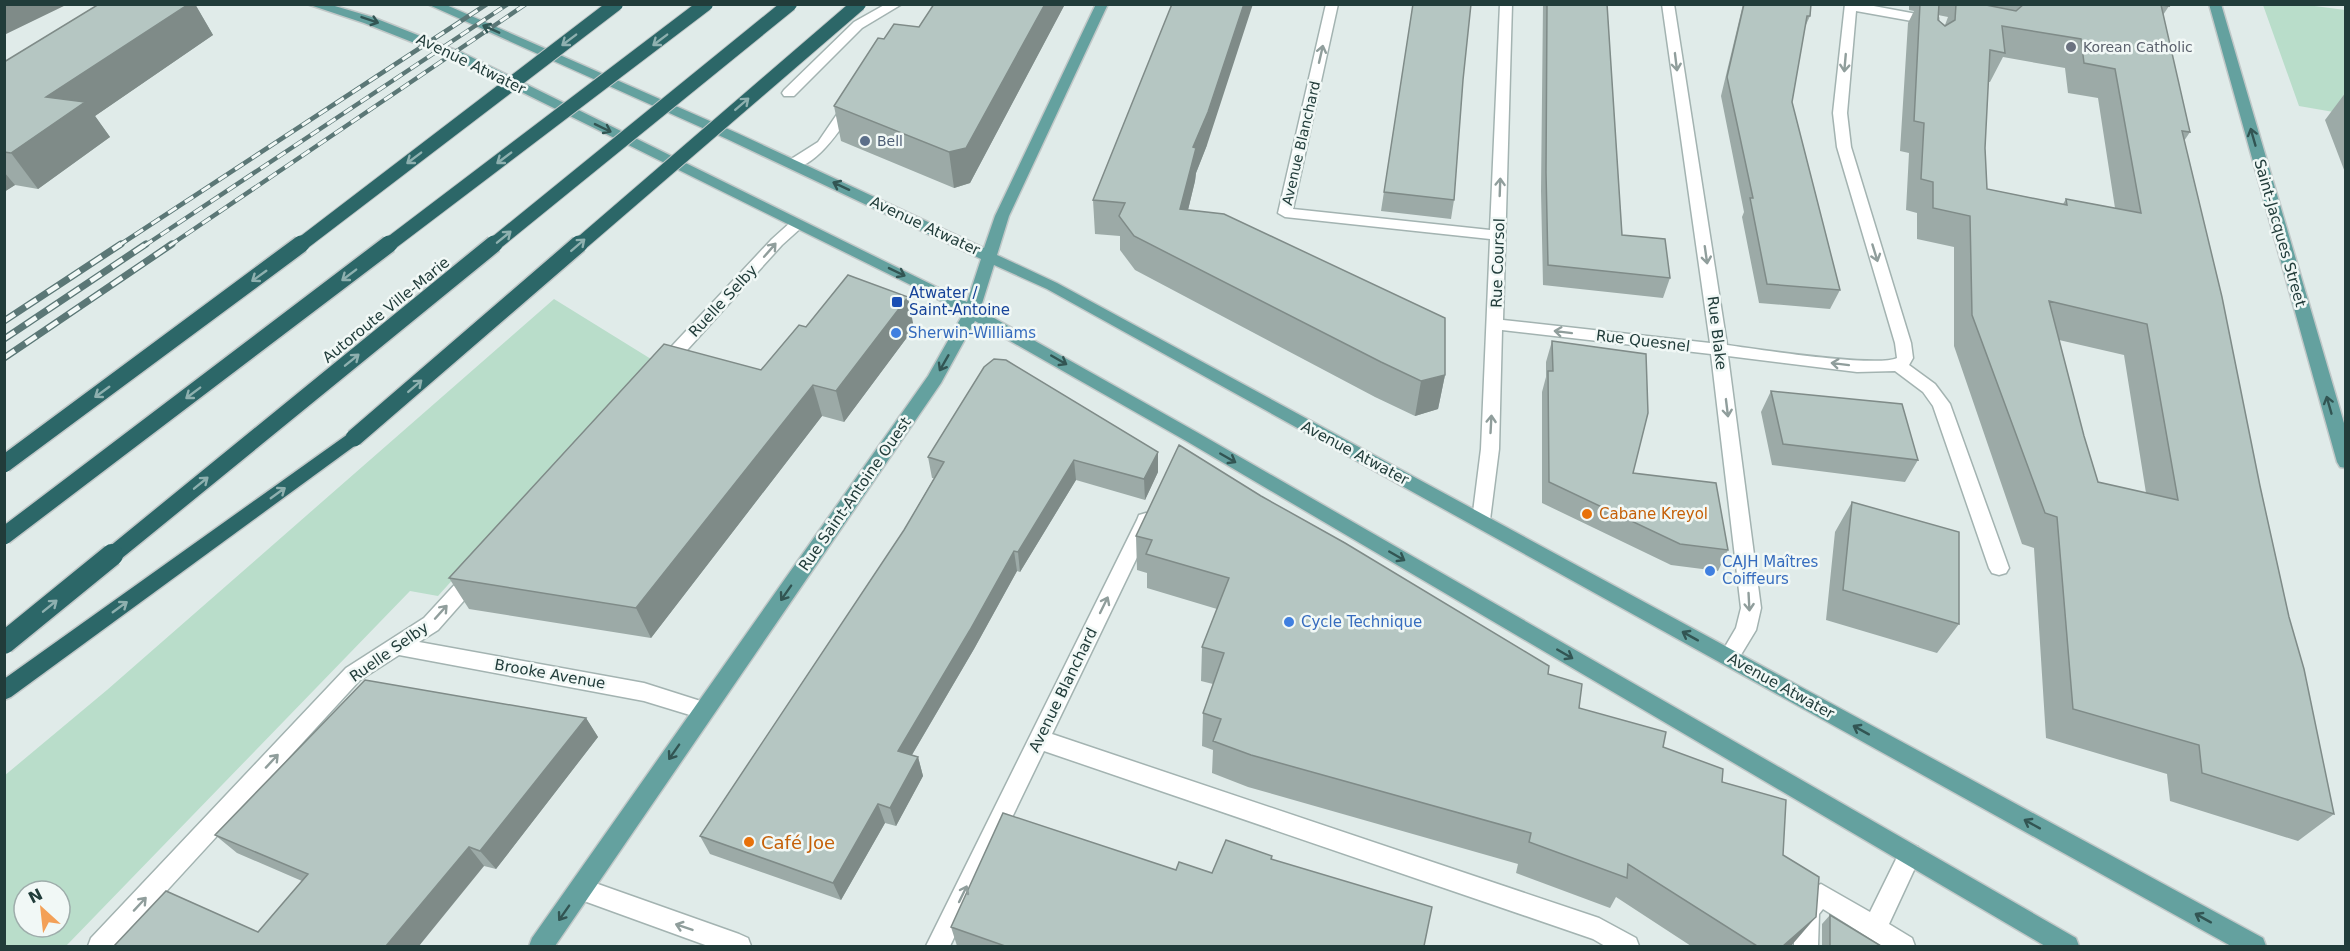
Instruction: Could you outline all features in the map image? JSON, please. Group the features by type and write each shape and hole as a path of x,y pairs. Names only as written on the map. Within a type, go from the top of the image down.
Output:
{"highway":[{"path":"4,464 278,262 616,4"},
{"path":"4,536 706,4"},
{"name":"Autoroute Ville-Marie","path":"4,643 790,4"},
{"path":"4,691 354,438 859,4"}],"main road":[{"name":"Avenue Atwater","path":"313,4 368,20 451,52 933,290 972,311 1187,446 2067,946"},
{"name":"Avenue Atwater","path":"433,4 793,164 1052,286 2254,946"},
{"name":"Rue Saint-Antoine Ouest","path":"541,946 935,379 972,311 1002,216 1102,4"},
{"name":"Saint-Jacques Street","path":"2215,4 2346,462"}],"street":[{"path":"789,93 858,26 896,4"},
{"name":"Avenue Blanchard","path":"1332,4 1285,213 1498,236"},
{"name":"Rue Coursol","path":"1481,520 1490,449 1506,4"},
{"name":"Rue Blake","path":"1668,4 1720,350 1751,608 1746,630 1729,657"},
{"path":"1939,25 1851,5 1840,130 1903,343 1905,358 1898,365 1929,388 1941,404 1999,568"},
{"path":"793,164 826,141 860,91"},
{"name":"Ruelle Selby","path":"653,377 777,242 797,224"},
{"name":"Rue Quesnel","path":"1496,324 1857,366 1898,365"},
{"name":"Avenue Blanchard","path":"938,946 1155,502"},
{"name":"Ruelle Selby","path":"100,946 353,674 431,624 486,562"},
{"name":"Brooke Avenue","path":"394,646 644,692 703,710"},
{"path":"1038,739 1599,930 1627,946"},
{"path":"1874,929 1910,855"},
{"path":"581,889 739,946"},
{"path":"1806,946 1807,909 1821,895 1903,946"}],"green space":[{"path":"2263,5 2307,5 2345,10 2345,114 2299,106"},
{"path":"554,299 651,359 438,596 410,591 66,946 5,946 4,776 107,690"}],"building":[{"path":"99,4 189,4 46,97 85,102 11,153 4,152 4,62"},
{"path":"934,4 1045,4 966,148 949,152 834,106 878,38 884,39 894,24 919,27"},
{"path":"1172,4 1244,4 1208,112 1193,147 1196,148 1180,209 1224,214 1445,318 1445,375 1421,381 1381,362 1134,236 1119,216 1125,203 1093,200"},
{"path":"1413,4 1471,4 1454,200 1384,192"},
{"path":"1547,4 1607,4 1622,235 1665,239 1670,278 1548,265"},
{"path":"1744,4 1811,4 1792,102 1840,290 1767,284 1750,198 1753,198 1727,77"},
{"path":"1920,4 1939,4 1938,20 1945,26 1955,20 1956,4 1981,4 2016,11 2024,4 2168,4 2169,6 2161,5 2190,132 2182,131 2222,297 2260,486 2289,617 2304,669 2334,814 2202,773 2199,745 2073,709 2057,517 2045,513 1972,315 1970,216 1933,208 1933,182 1921,179 1924,123 1914,121","holes":["2002,26 2081,39 2084,63 2115,69 2141,213 2066,199 2067,205 1987,189 1985,148 1990,50 2005,53","2049,301 2147,324 2178,500 2098,482"]},
{"path":"848,275 908,297 836,391 813,385 636,608 449,578 664,344 761,370 799,325 806,327"},
{"path":"1552,341 1646,354 1648,413 1633,473 1716,483 1728,550 1680,544 1549,482 1548,371 1553,371"},
{"path":"994,359 1006,360 1158,452 1144,479 1074,460 1018,552 1014,551 898,751 918,757 890,808 878,804 833,883 700,836 904,530 944,462 928,457 984,367"},
{"path":"1771,391 1902,404 1918,460 1783,444"},
{"path":"1179,445 1549,666 1548,674 1582,684 1579,708 1666,732 1663,747 1723,769 1722,782 1786,800 1783,855 1819,877 1816,917 1783,946 1757,946 1628,864 1627,878 1529,842 1531,833 1251,755 1213,741 1221,719 1203,713 1224,653 1202,647 1229,578 1146,554 1152,540 1136,536"},
{"path":"1852,502 1959,532 1959,624 1843,590"},
{"path":"365,680 586,718 480,851 469,847 386,946 114,946 166,891 258,932 308,874 215,835"},
{"path":"1003,813 1176,870 1179,862 1212,873 1226,840 1272,856 1271,859 1432,907 1424,946 1005,946 951,927"},
{"path":"1830,915 1881,946 1830,946"}],"railway":[{"path":"118,246 487,4"},
{"path":"144,246 508,4"},
{"path":"169,246 526,4"},
{"path":"4,321 121,244"},
{"path":"4,339 146,244"},
{"path":"4,358 172,244"}],"place":[{"name":"Korean Catholic","path":"2071,47"},
{"name":"Bell","path":"865,141"},
{"name":"Atwater / Saint-Antoine","path":"897,302"},
{"name":"Sherwin-Williams","path":"896,333"},
{"name":"Cabane Kreyol","path":"1587,514"},
{"name":"CAJH Maîtres Coiffeurs","path":"1710,571"},
{"name":"Cycle Technique","path":"1289,622"},
{"name":"Café Joe","path":"749,842"}]}
